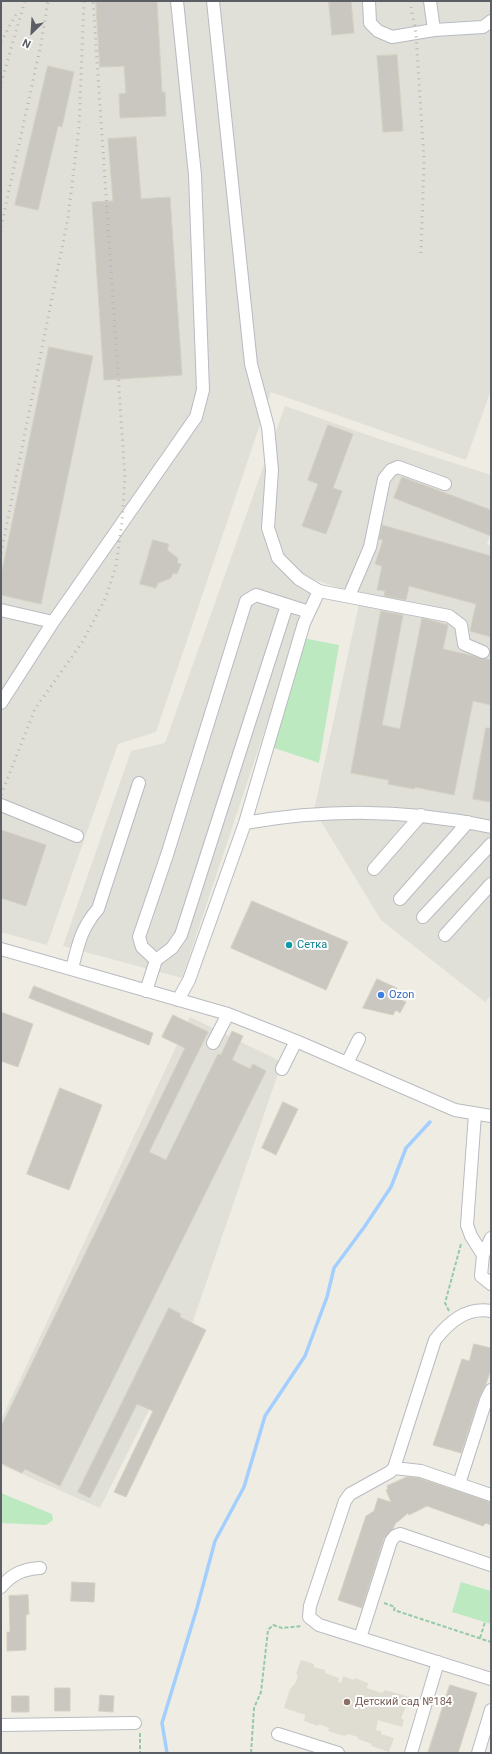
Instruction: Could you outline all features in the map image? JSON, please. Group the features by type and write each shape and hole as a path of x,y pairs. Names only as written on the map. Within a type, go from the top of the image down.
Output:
{"street":[{"path":"1,704 53,622 196,417 203,390 195,175 177,1"},
{"path":"213,1 252,364 268,427 272,470 268,528 278,558 299,579 319,591 449,616 461,625 464,644 483,652"},
{"path":"369,1 370,23 378,31 392,37 434,30 483,27 491,21"},
{"path":"430,1 434,30"},
{"path":"349,596 370,547 384,480 391,470 398,467 445,484"},
{"path":"178,1000 189,980 245,823 304,623 319,591"},
{"path":"156,960 142,947 139,937 167,855 246,601 256,595 309,612"},
{"path":"146,990 156,960 172,948 181,934 287,605"},
{"path":"1,610 53,622"},
{"path":"72,969 80,936 88,920 98,909 139,783"},
{"path":"1,805 77,836"},
{"path":"245,823 289,815 337,812 421,815 491,827"},
{"path":"374,869 421,815"},
{"path":"400,899 468,822"},
{"path":"423,917 491,844"},
{"path":"445,935 491,884"},
{"path":"1,949 228,1014 296,1041 455,1110 491,1116"},
{"path":"214,1043 228,1014"},
{"path":"347,1063 359,1039"},
{"path":"282,1069 296,1041"},
{"path":"474,1114 467,1225 471,1236 483,1255"},
{"path":"491,1238 483,1255 481,1276 491,1284"},
{"path":"491,1311 469,1312 445,1327 435,1340 394,1468 390,1472 350,1494 345,1502 310,1606 309,1617 319,1625 491,1679"},
{"path":"459,1484 486,1400 491,1390"},
{"path":"394,1468 421,1471 491,1495"},
{"path":"360,1638 391,1541 395,1536 400,1534 491,1565"},
{"path":"1,1587 17,1573 27,1569 40,1568"},
{"path":"411,1753 438,1662"},
{"path":"478,1753 491,1710"},
{"path":"1,1725 135,1723"},
{"path":"278,1734 338,1753"}],"path":[{"path":"453,1321 445,1303 467,1225"},
{"path":"372,1598 395,1607 394,1610 491,1642"},
{"path":"480,1638 485,1622"},
{"path":"251,1753 254,1708 261,1692 268,1630 273,1625 282,1628 319,1625"},
{"path":"135,1723 140,1733 140,1753"}],"shaded area":[{"path":"1,1 491,1 491,390 466,460 271,392 156,732 118,744 47,945 1,932"},
{"path":"285,406 385,441 491,475 491,533 487,544 491,546 491,995 485,1002 381,920 314,810 361,595 315,580 309,612 301,621 182,978 63,946 131,751 165,743"},
{"path":"190,1017 282,1062 192,1324 100,1508 1,1465 1,1420"},
{"name":"Детский сад №184","path":"301,1660 314,1664 314,1667 325,1670 325,1673 339,1678 338,1682 341,1683 343,1676 354,1680 355,1678 368,1683 367,1688 382,1693 385,1690 410,1697 401,1718 404,1720 402,1727 378,1720 376,1730 381,1731 381,1734 394,1738 389,1752 371,1746 372,1744 358,1739 358,1737 348,1734 344,1736 328,1731 329,1728 319,1724 318,1726 304,1721 305,1715 284,1708 290,1689 296,1682 298,1675 296,1674"}],"green space":[{"path":"303,638 339,645 319,763 274,748"},
{"path":"1,1493 52,1514 53,1520 46,1525 1,1523"},
{"path":"461,1582 491,1591 491,1624 452,1612"}],"building":[{"path":"96,1 157,1 162,92 165,92 166,116 120,118 119,94 126,93 124,66 100,67"},
{"path":"329,1 351,1 354,33 332,35"},
{"path":"397,55 403,131 383,132 377,56"},
{"path":"48,66 74,72 62,127 58,126 38,210 15,205"},
{"path":"136,137 141,199 170,197 182,375 104,380 92,202 113,201 108,139"},
{"path":"49,347 93,356 41,604 1,595 1,576"},
{"path":"328,425 353,434 333,488 342,491 326,534 302,526 318,484 308,480"},
{"path":"402,477 491,510 491,536 394,498"},
{"path":"382,525 491,556 491,637 470,631 476,604 409,586 406,600 384,596 385,591 377,590 382,566 375,564 383,540 379,539"},
{"path":"153,540 169,544 167,550 178,558 177,563 181,564 177,574 173,573 171,578 158,583 156,588 140,584"},
{"path":"381,611 403,615 382,725 400,729 422,618 448,625 443,649 491,660 491,705 473,701 454,795 415,787 414,789 388,784 389,780 351,773"},
{"path":"486,728 491,728 491,802 473,799"},
{"path":"1,830 46,845 26,906 1,898"},
{"name":"Сетка","path":"252,901 348,942 326,990 231,948"},
{"path":"377,979 397,988 393,996 406,1002 400,1013 396,1010 393,1015 363,1008"},
{"path":"34,986 153,1033 149,1045 29,998"},
{"path":"1,1012 33,1024 18,1067 1,1061"},
{"path":"173,1015 208,1032 149,1152 166,1160 218,1054 221,1055 232,1031 243,1036 232,1060 250,1069 253,1064 266,1071 60,1486 25,1469 22,1473 1,1463 1,1427 185,1048 162,1037"},
{"path":"60,1088 102,1105 69,1190 27,1174"},
{"path":"283,1102 298,1109 276,1155 262,1148"},
{"path":"169,1308 181,1314 180,1317 206,1330 126,1497 114,1492 153,1411 137,1404 90,1498 78,1492"},
{"path":"474,1344 491,1348 491,1369 479,1398 461,1453 433,1445 462,1359 469,1361"},
{"path":"407,1477 419,1478 491,1502 491,1525 486,1523 483,1526 427,1506 409,1515 408,1513 395,1524 393,1529 384,1538 362,1608 338,1600 366,1516 374,1511 378,1498 391,1502 386,1490 388,1489 387,1486"},
{"path":"72,1582 95,1583 94,1602 71,1601"},
{"path":"28,1595 29,1614 26,1615 26,1650 7,1651 7,1632 10,1632 9,1596"},
{"path":"450,1685 477,1693 458,1753 428,1753"},
{"path":"55,1688 70,1688 70,1711 55,1711"},
{"path":"100,1695 114,1696 113,1712 99,1711"},
{"path":"12,1696 29,1696 29,1712 12,1712"}],"waterway":[{"path":"167,1753 162,1723 197,1608 215,1541 244,1487 265,1416 305,1356 327,1297 334,1268 391,1187 406,1148 430,1122"}],"railway":[{"path":"1,83 25,1"},
{"path":"1,227 41,44 48,1"},
{"path":"1,553 68,218 79,127 84,1"},
{"path":"1,795 35,709 83,641 106,597 116,566 122,522 125,478 93,1"},
{"path":"410,1 416,34 424,161 421,253"},
{"path":"1,42 18,10"}],"place":[{"name":"Сетка","path":"289,945"},
{"name":"Ozon","path":"381,995"},
{"name":"Детский сад №184","path":"347,1702"}]}
